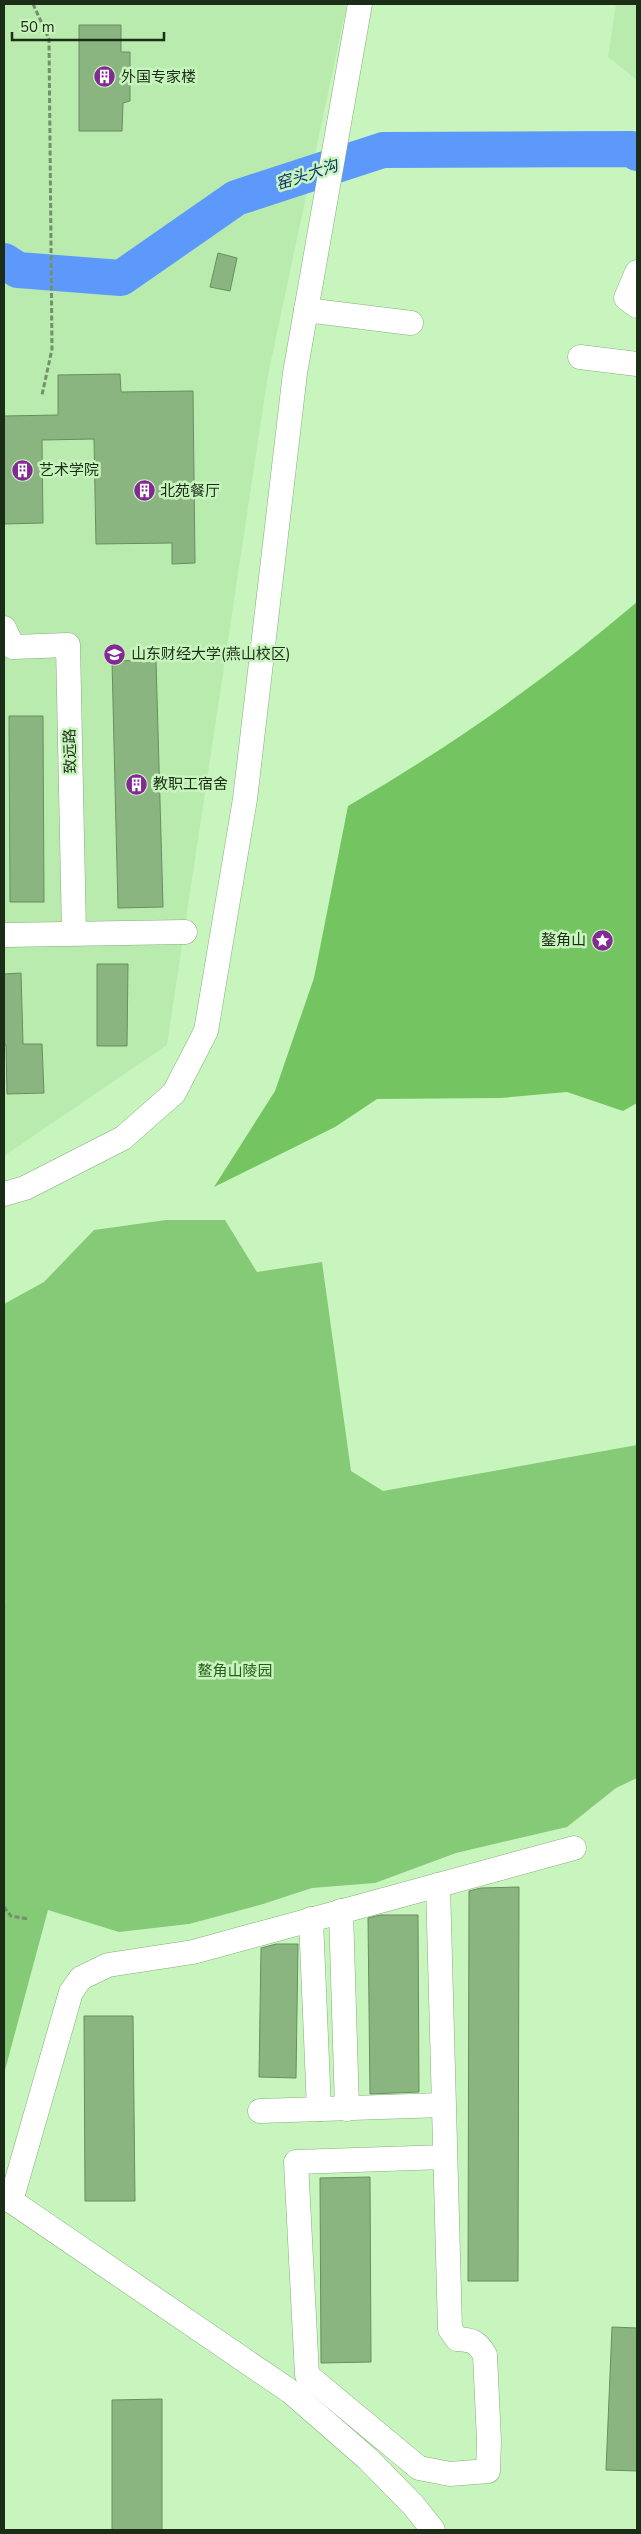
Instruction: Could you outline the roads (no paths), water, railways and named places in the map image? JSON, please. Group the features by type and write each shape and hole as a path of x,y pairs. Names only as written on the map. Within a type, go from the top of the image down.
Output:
{"street":[{"path":"4,1194 25,1188 124,1138 174,1093 206,1031 245,799 295,373 360,4"},
{"path":"637,272 626,298 637,306"},
{"path":"306,310 411,322"},
{"path":"580,357 637,364"},
{"name":"致远路","path":"4,628 13,647 68,645 74,933"},
{"path":"4,935 185,932"},
{"path":"433,2530 414,2506 368,2459 291,2392 7,2199 71,1992 82,1978 108,1966 193,1952 574,1848"},
{"path":"438,1885 450,2329 457,2339 479,2343 485,2354 489,2441 488,2471 450,2474 419,2468 307,2375 296,2162 445,2157"},
{"path":"341,1911 348,2108"},
{"path":"312,1919 320,2109"},
{"path":"260,2112 444,2105"}],"waterway":[{"name":"窑头大沟","path":"4,261 18,270 121,278 236,198 383,150 632,149 637,153"}],"place":[{"name":"外国专家楼","path":"105,77"},
{"name":"艺术学院","path":"23,470"},
{"name":"北苑餐厅","path":"144,491"},
{"name":"山东财经大学(燕山校区)","path":"115,654"},
{"name":"教职工宿舍","path":"137,784"},
{"name":"鏊角山","path":"602,940"}],"park label":[{"name":"鳌角山陵园","path":"235,1671"}]}
